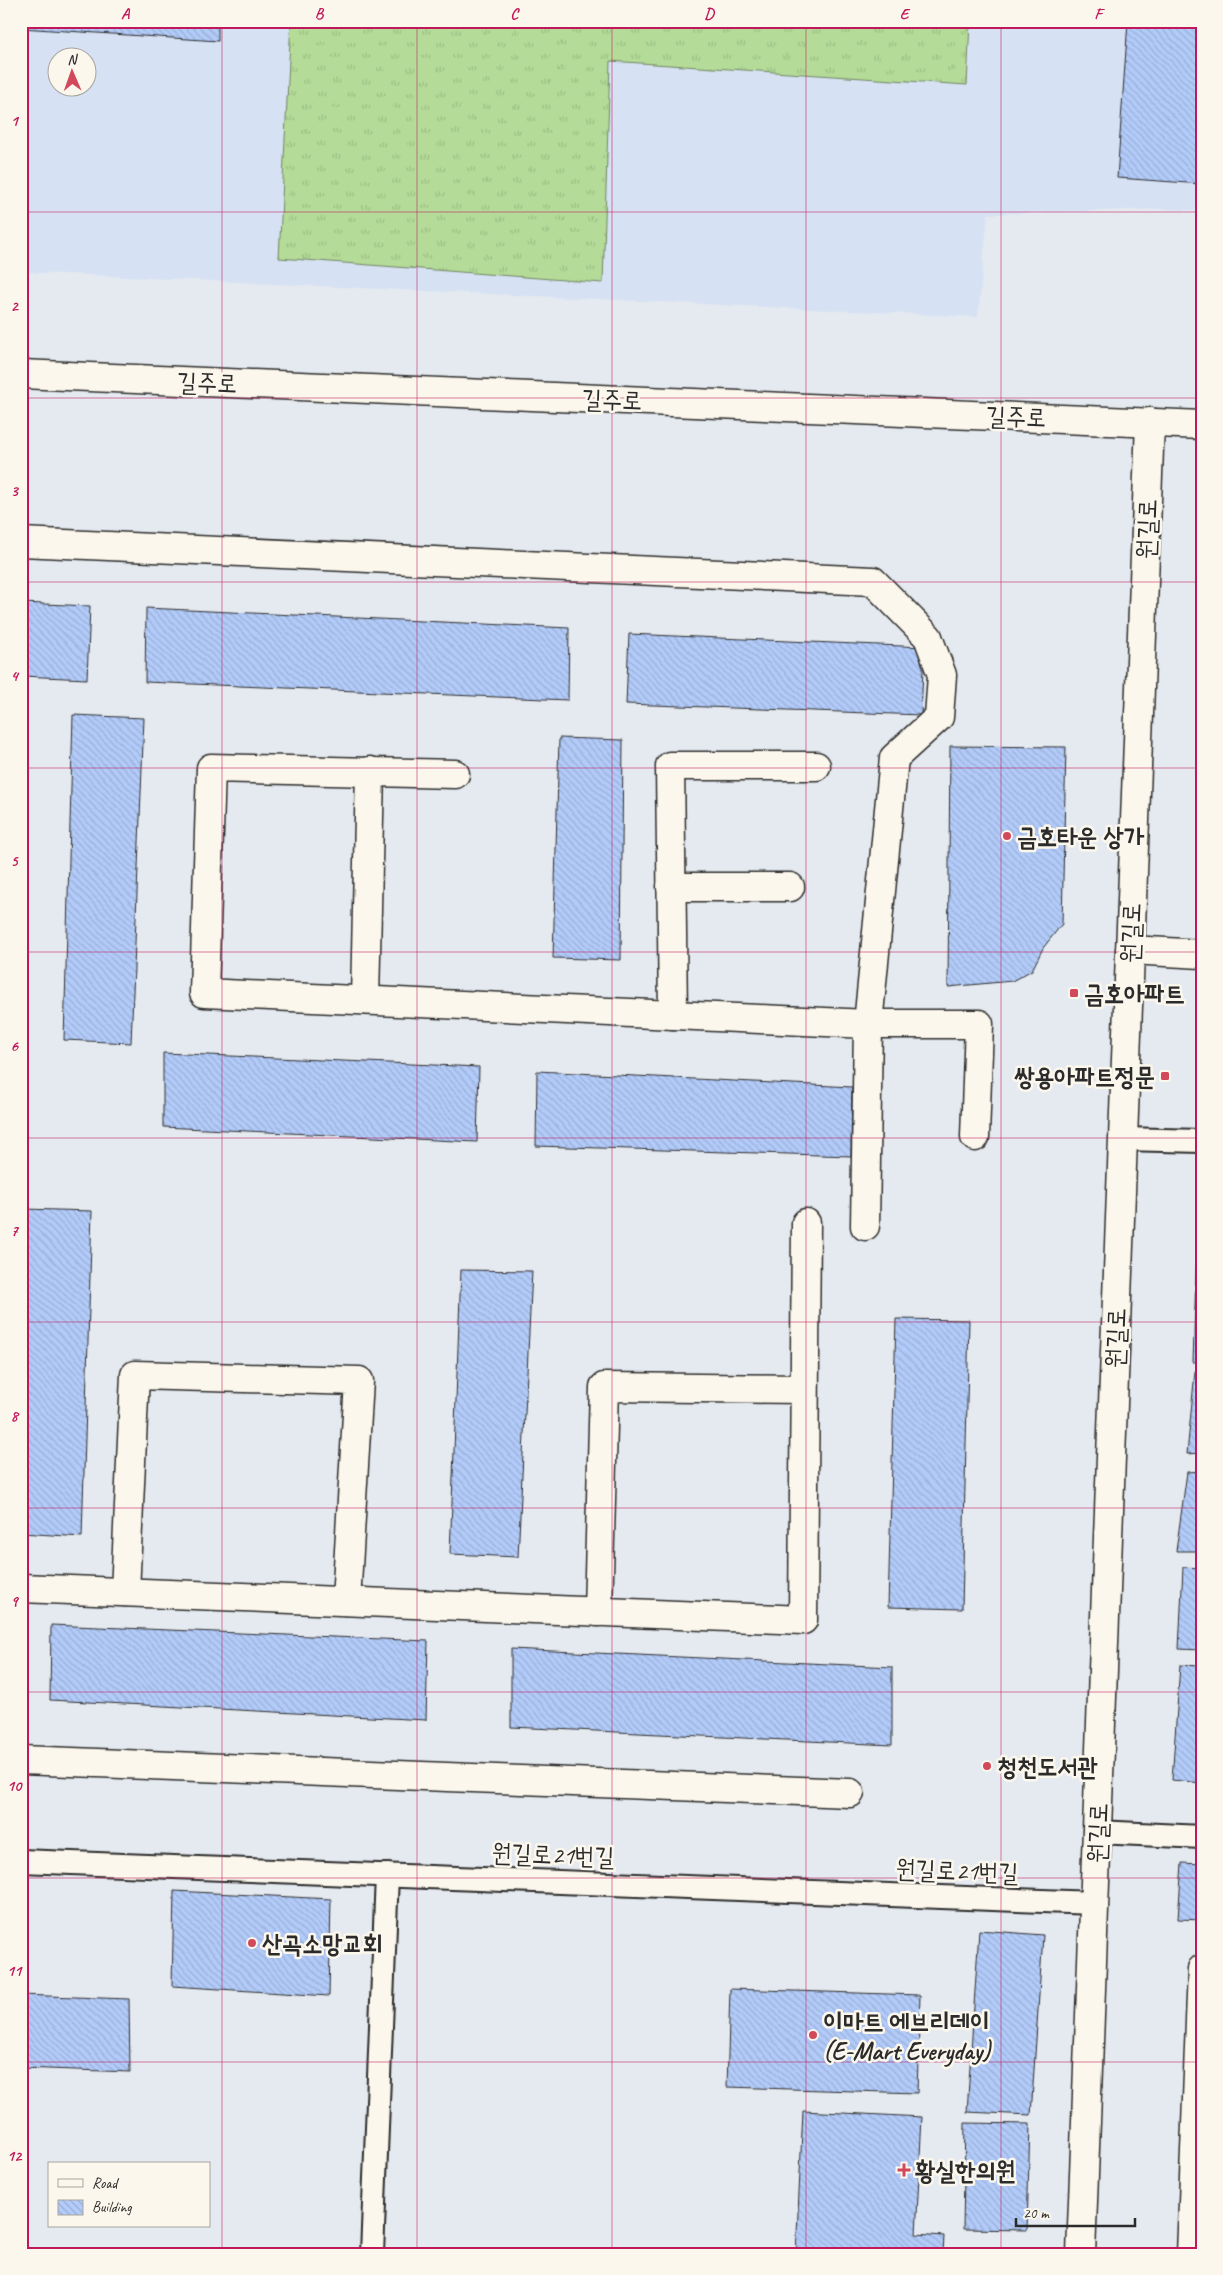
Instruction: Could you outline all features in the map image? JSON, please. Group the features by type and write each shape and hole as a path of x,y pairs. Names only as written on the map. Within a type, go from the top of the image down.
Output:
{"street":[{"name":"길주로","path":"21,374 1202,425"},
{"name":"원길로","path":"1081,2254 1150,422"},
{"path":"21,542 873,581 928,637 942,674 939,717 894,758 868,1024 865,1226"},
{"path":"673,1015 670,766 816,766"},
{"path":"455,774 210,768 204,992 868,1024 979,1024 975,1137"},
{"path":"365,1000 370,771"},
{"path":"671,887 790,887"},
{"path":"1130,950 1202,954"},
{"path":"21,1588 803,1620 806,1223"},
{"path":"125,1592 135,1375 359,1381 346,1601"},
{"path":"598,1612 604,1387 804,1389"},
{"path":"21,1760 850,1793"},
{"path":"1194,2253 1202,1969"}],"lane":[{"path":"1123,1139 1202,1141"},
{"path":"1097,1832 1202,1836"},
{"name":"원길로21번길","path":"21,1861 1094,1903"},
{"path":"372,2254 387,1875"}],"shaded area":[{"path":"21,21 1202,21 1202,211 1165,209 988,214 978,317 21,272"}],"green space":[{"path":"291,21 970,21 967,85 610,61 603,283 279,258"}],"building":[{"path":"21,21 218,21 218,41 21,28"},
{"path":"1128,21 1202,21 1202,184 1117,178"},
{"path":"21,603 90,606 87,679 21,676"},
{"path":"146,608 569,628 568,700 145,682"},
{"path":"629,634 924,647 921,715 626,704"},
{"path":"73,715 144,718 131,1043 64,1040"},
{"path":"559,738 623,740 621,960 553,958"},
{"name":"금호타운 상가","path":"950,746 1066,747 1062,924 1043,948 1032,970 1012,981 948,987"},
{"path":"163,1053 479,1067 477,1142 163,1127"},
{"path":"537,1071 852,1087 851,1156 536,1146"},
{"path":"1200,1161 1202,1161 1202,1362 1193,1362"},
{"path":"24,1209 92,1211 82,1537 21,1533 21,1269"},
{"path":"461,1270 532,1271 518,1557 450,1554"},
{"path":"896,1319 969,1320 962,1609 888,1607"},
{"path":"1195,1371 1202,1371 1202,1453 1187,1454"},
{"path":"1202,1471 1202,1551 1176,1551 1187,1472"},
{"path":"1183,1567 1202,1568 1202,1650 1179,1649"},
{"path":"51,1625 428,1641 426,1720 50,1700"},
{"path":"511,1649 892,1667 892,1745 511,1727"},
{"path":"1180,1665 1202,1666 1202,1783 1172,1780"},
{"path":"1182,1863 1202,1864 1202,1920 1178,1919"},
{"name":"산곡소망교회","path":"174,1891 331,1899 329,1996 172,1986"},
{"path":"979,1930 1043,1935 1031,2115 967,2112"},
{"path":"730,1989 920,1995 917,2093 727,2087"},
{"path":"21,1995 129,1999 130,2072 21,2068"},
{"path":"803,2111 922,2117 916,2234 944,2236 943,2254 796,2254"},
{"path":"965,2123 1030,2124 1027,2230 963,2229"}],"place":[{"name":"금호타운 상가","path":"1007,836"},
{"name":"금호아파트","path":"1074,993"},
{"name":"쌍용아파트정문","path":"1165,1076"},
{"name":"청천도서관","path":"987,1766"},
{"name":"산곡소망교회","path":"252,1943"},
{"name":"이마트 에브리데이 (E-Mart Everyday)","path":"813,2035"},
{"name":"황실한의원","path":"904,2170"}]}
